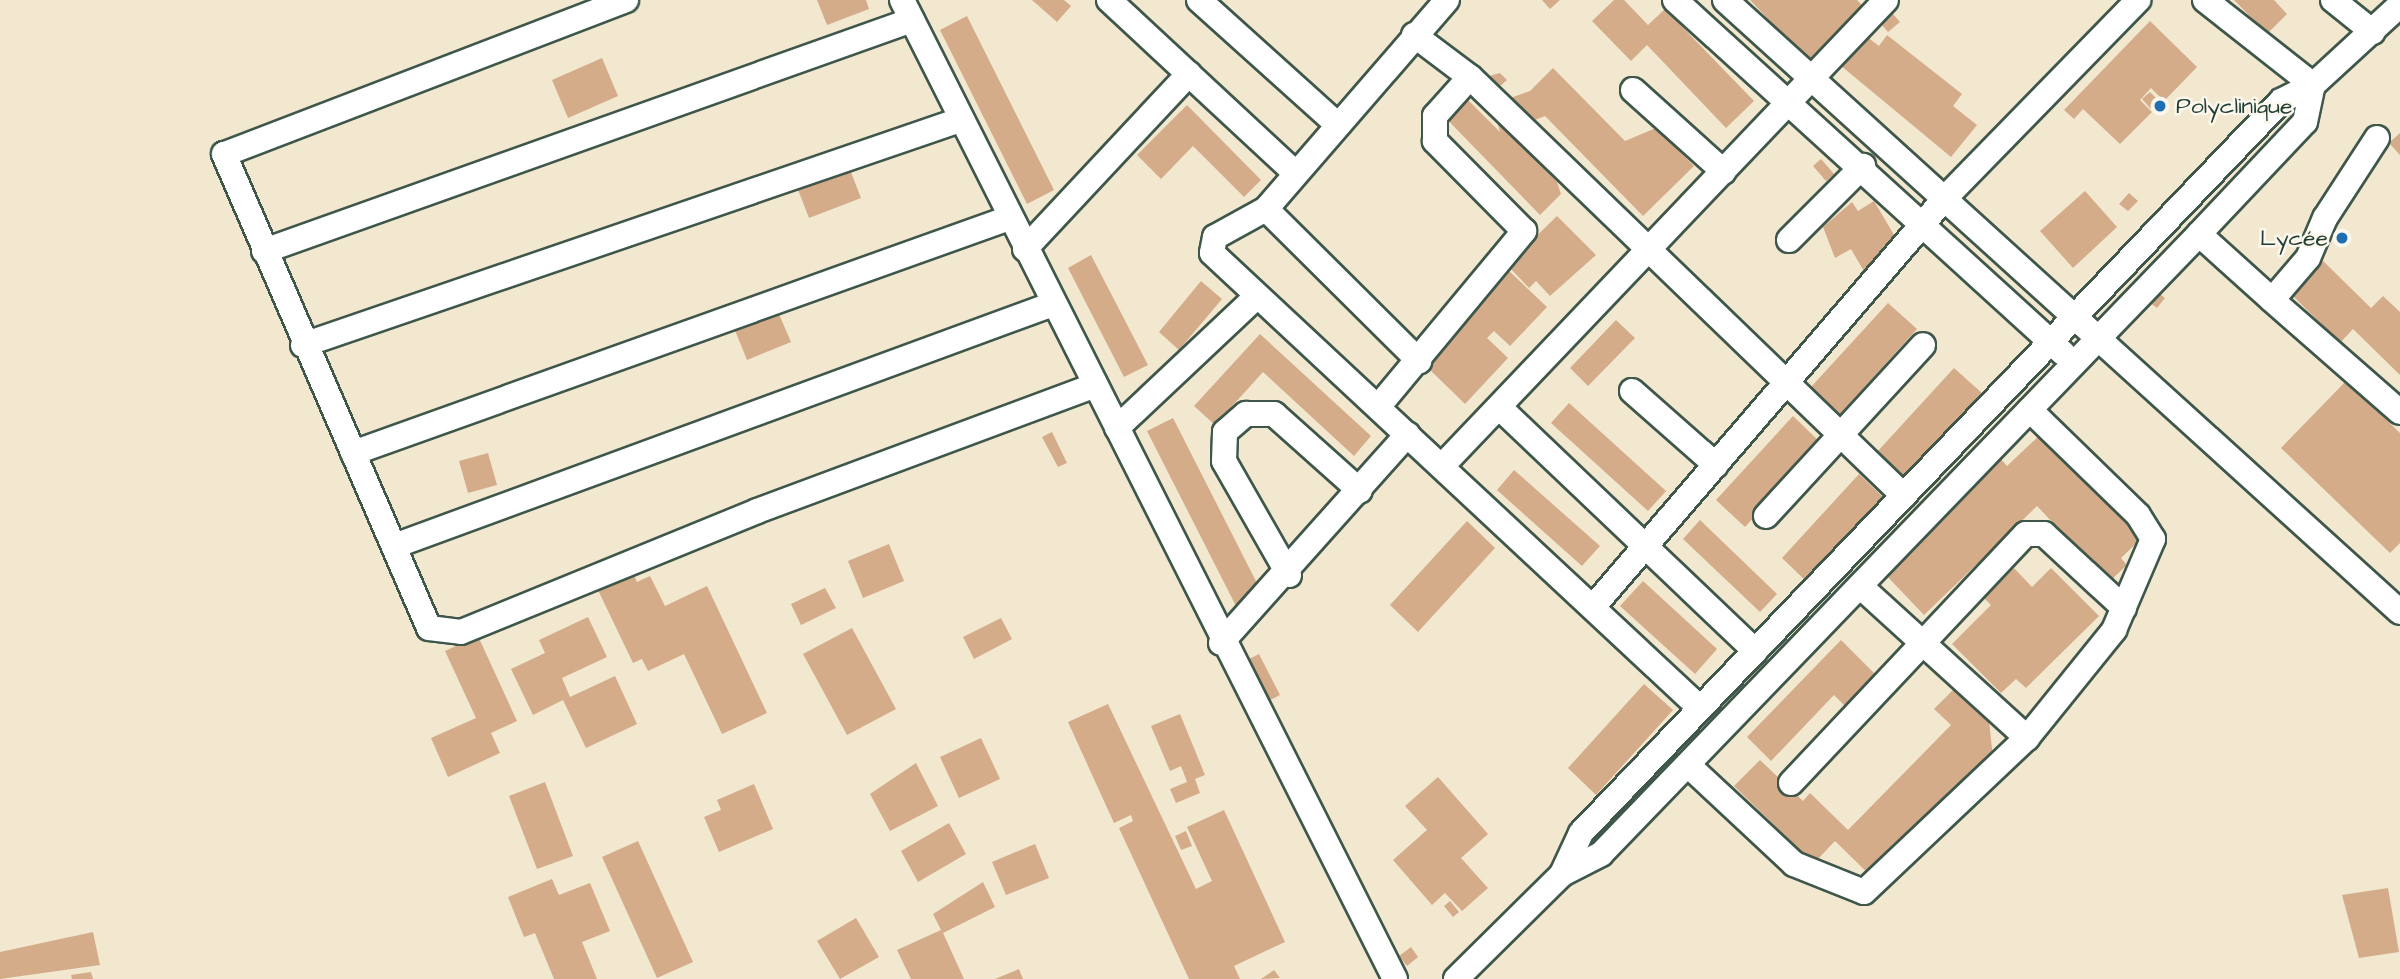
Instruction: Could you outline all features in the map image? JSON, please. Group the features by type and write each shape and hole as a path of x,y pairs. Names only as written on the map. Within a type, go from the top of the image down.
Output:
{"street":[{"path":"626,0 232,146 224,154 303,345 397,545 429,628 461,632 757,511 1095,385"},
{"path":"1109,0 1296,174"},
{"path":"1199,0 1338,125"},
{"path":"1447,0 1266,209 1215,237 1212,253 1255,298 1443,465 1700,708"},
{"path":"1675,0 1925,222 2075,363"},
{"path":"1725,0 2400,612"},
{"path":"1443,465 1886,0"},
{"path":"1593,607 1945,198 2138,0"},
{"path":"2205,0 2314,85"},
{"path":"2333,0 2372,32"},
{"path":"1456,979 1562,874 1581,833 2281,101 2314,85 2400,5"},
{"path":"264,251 907,10 1009,218 1117,428 1221,643 1395,979"},
{"path":"1414,35 1470,77 1785,385 1903,496"},
{"path":"1025,249 1189,74"},
{"path":"1378,407 1419,361 1524,231 1435,141 1435,117 1470,77"},
{"path":"1562,874 1593,862 2098,340 2305,122 2314,85"},
{"path":"1633,90 1724,172"},
{"path":"303,345 960,120"},
{"path":"2272,300 2308,258 2325,218 2377,138"},
{"path":"1789,240 1863,166"},
{"path":"1266,209 1419,361"},
{"path":"353,453 1009,218"},
{"path":"2199,234 2400,412"},
{"path":"1117,428 1255,298"},
{"path":"397,545 1053,304"},
{"path":"1766,516 1923,345"},
{"path":"1632,391 1716,465"},
{"path":"1499,407 1755,651"},
{"path":"1688,765 1794,864 1864,892 2027,738 2097,655 2124,608 2153,539 2138,515 2030,410"},
{"path":"1289,575 1224,461 1224,432 1246,414 1274,414 1360,491"},
{"path":"1221,643 1289,575 1408,435"},
{"path":"1791,783 2026,534 2043,534 2124,608"},
{"path":"1860,586 2027,738"}],"building":[{"path":"817,0 866,0 869,9 827,25"},
{"path":"1032,0 1064,0 1071,6 1057,22"},
{"path":"1542,0 1560,0 1550,9"},
{"path":"1614,0 1624,0 1648,25 1665,9 1754,101 1726,128 1647,45 1631,61 1592,21"},
{"path":"1750,0 1857,0 1867,10 1812,65"},
{"path":"2234,0 2274,0 2287,14 2267,34"},
{"path":"1893,14 1900,22 1888,32 1881,24"},
{"path":"967,16 1054,190 1027,204 940,30"},
{"path":"2150,21 2197,67 2164,101 2151,88 2140,100 2152,112 2120,144 2083,109 2074,119 2064,110"},
{"path":"1858,30 1879,46 1887,35 1962,94 1953,106 1977,125 1951,157 1834,60"},
{"path":"602,58 618,96 568,118 552,80"},
{"path":"1553,68 1625,141 1656,128 1694,166 1643,216 1545,116 1507,131 1557,182 1561,194 1540,215 1433,105 1453,85 1500,132 1486,77 1500,73 1507,80 1499,87 1510,98 1530,91"},
{"path":"2150,92 2160,102 2151,109 2142,99"},
{"path":"1187,105 1261,180 1244,197 1193,146 1161,179 1137,155"},
{"path":"2400,133 2400,155 2389,143"},
{"path":"842,149 861,198 809,218 790,169"},
{"path":"1821,159 1834,174 1826,181 1813,166"},
{"path":"2085,191 2117,227 2073,268 2040,231"},
{"path":"2129,193 2138,201 2128,211 2119,204"},
{"path":"1874,201 1903,250 1865,273 1851,249 1835,258 1823,227 1852,202 1858,211"},
{"path":"1557,216 1596,255 1550,296 1536,281 1529,288 1507,265"},
{"path":"1091,255 1148,365 1124,377 1068,268"},
{"path":"2318,256 2371,308 2383,296 2400,312 2400,375 2353,329 2340,343 2286,289"},
{"path":"1508,270 1547,307 1510,346 1494,331 1487,338 1508,358 1465,404 1426,366"},
{"path":"1201,281 1222,299 1179,350 1159,332"},
{"path":"2152,288 2165,298 2157,308 2145,299"},
{"path":"1888,303 1917,329 1840,414 1811,387"},
{"path":"775,305 791,342 747,360 732,323"},
{"path":"1616,320 1635,338 1588,386 1570,368"},
{"path":"1260,334 1371,436 1354,456 1263,372 1215,425 1194,406"},
{"path":"1954,368 1983,394 1905,478 1877,452"},
{"path":"2346,381 2400,433 2400,543 2390,553 2281,448"},
{"path":"1569,403 1666,491 1648,511 1551,423"},
{"path":"1793,416 1821,443 1745,527 1716,500"},
{"path":"1173,418 1262,593 1236,606 1147,431"},
{"path":"1052,432 1067,463 1058,467 1042,437"},
{"path":"2043,432 2143,537 2121,558 2127,565 2109,582 2037,506 1924,615 1884,573 1998,456 2007,466"},
{"path":"488,453 497,485 468,493 459,461"},
{"path":"1514,470 1600,546 1582,566 1497,490"},
{"path":"1859,474 1887,501 1810,585 1782,558"},
{"path":"1700,520 1777,594 1760,612 1683,539"},
{"path":"1467,521 1495,548 1418,632 1390,605"},
{"path":"889,544 904,581 863,598 848,561"},
{"path":"2014,568 2032,587 2051,568 2099,616 2026,688 2016,679 2001,693 1952,644 1991,605 1984,598"},
{"path":"632,571 637,582 650,576 665,606 707,586 767,713 722,734 684,654 648,671 642,659 633,663 597,588"},
{"path":"1643,581 1717,649 1695,674 1620,606"},
{"path":"825,588 836,608 801,625 791,604"},
{"path":"588,617 607,657 562,678 570,697 615,676 637,724 586,748 563,700 533,715 511,669 545,653 539,640"},
{"path":"1001,618 1012,639 974,659 963,637"},
{"path":"852,628 896,709 847,735 803,654"},
{"path":"478,636 517,721 491,733 500,753 448,777 431,738 476,718 445,651"},
{"path":"1841,640 1877,676 1846,707 1834,695 1771,761 1747,737"},
{"path":"1259,654 1280,695 1261,705 1241,663"},
{"path":"1960,683 1988,711 1993,758 1875,880 1835,841 1816,861 1804,854 1734,786 1760,760 1803,801 1810,793 1848,830 1951,725 1934,709"},
{"path":"1644,684 1673,710 1596,795 1568,768"},
{"path":"1108,704 1196,889 1212,881 1187,827 1224,810 1285,942 1234,966 1240,979 1189,979 1119,828 1133,821 1131,815 1114,823 1068,722"},
{"path":"1180,714 1205,775 1195,779 1200,793 1176,803 1170,789 1187,782 1181,766 1170,771 1151,726"},
{"path":"981,738 1000,779 959,798 940,757"},
{"path":"916,763 938,806 890,831 870,794"},
{"path":"1438,777 1488,834 1461,858 1488,888 1462,911 1445,893 1432,905 1393,860 1427,830 1405,806"},
{"path":"545,782 573,856 537,869 509,796"},
{"path":"754,784 773,829 719,852 704,817 721,810 717,800"},
{"path":"949,823 966,854 918,882 901,851"},
{"path":"1186,831 1192,846 1181,850 1175,836"},
{"path":"638,841 693,962 657,978 602,857"},
{"path":"1035,844 1049,878 1006,895 992,862"},
{"path":"552,879 559,895 590,883 610,931 582,942 597,979 554,979 535,933 524,937 508,897"},
{"path":"983,882 995,907 943,933 964,979 911,979 897,950 941,930 933,914"},
{"path":"2388,888 2399,952 2359,958 2342,895"},
{"path":"1450,901 1459,912 1453,917 1444,906"},
{"path":"856,918 879,957 840,979 817,941"},
{"path":"93,932 100,965 0,979 0,952"},
{"path":"1411,947 1418,957 1407,966 1399,956"},
{"path":"1019,969 1023,979 995,979"},
{"path":"1274,970 1280,978 1261,979"},
{"path":"91,972 93,979 72,979 71,975"}],"place":[{"name":"Polyclinique","path":"2160,106"},
{"name":"Lycée","path":"2342,238"}]}
